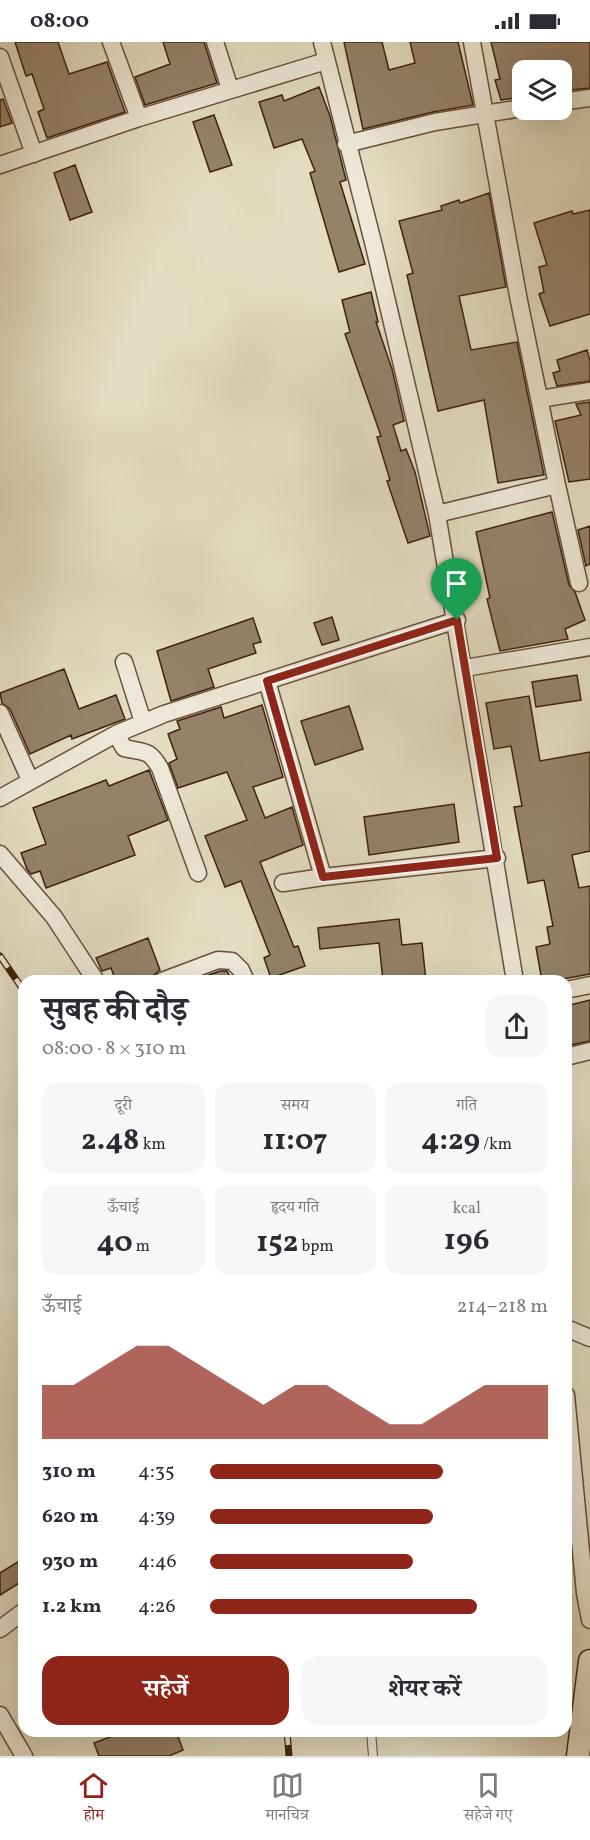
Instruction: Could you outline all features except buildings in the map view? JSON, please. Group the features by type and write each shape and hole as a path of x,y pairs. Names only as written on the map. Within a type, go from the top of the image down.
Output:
{"main road":[{"path":"578,1756 587,1720 590,1661"}],"street":[{"path":"111,42 139,118"},
{"path":"215,42 230,89"},
{"path":"322,42 346,144 374,246 437,514 497,858 514,975"},
{"path":"472,42 487,113 519,301 579,583"},
{"path":"0,57 34,154"},
{"path":"0,165 139,118 326,61"},
{"path":"572,100 590,98"},
{"path":"346,144 435,122 512,109"},
{"path":"540,399 590,391"},
{"path":"437,514 557,485"},
{"path":"0,798 116,734 143,723 457,620"},
{"path":"465,668 590,646"},
{"path":"124,662 143,723"},
{"path":"267,681 323,877"},
{"path":"0,713 30,780"},
{"path":"116,734 124,748 146,751 160,768 198,873"},
{"path":"0,854 54,917 92,975"},
{"path":"283,883 497,858"},
{"path":"178,975 218,960 231,960 243,975"},
{"path":"572,989 590,985"},
{"path":"572,1056 590,1052"},
{"path":"572,1330 590,1338"},
{"path":"572,1448 590,1620"},
{"path":"0,1629 18,1616"},
{"path":"0,1715 24,1756"}],"lane":[{"path":"371,1737 373,1756"}],"railway":[{"path":"0,956 18,982"},
{"path":"287,1737 289,1756"}],"route":[{"path":"457,620 497,858 323,877 267,681 457,620"}]}
